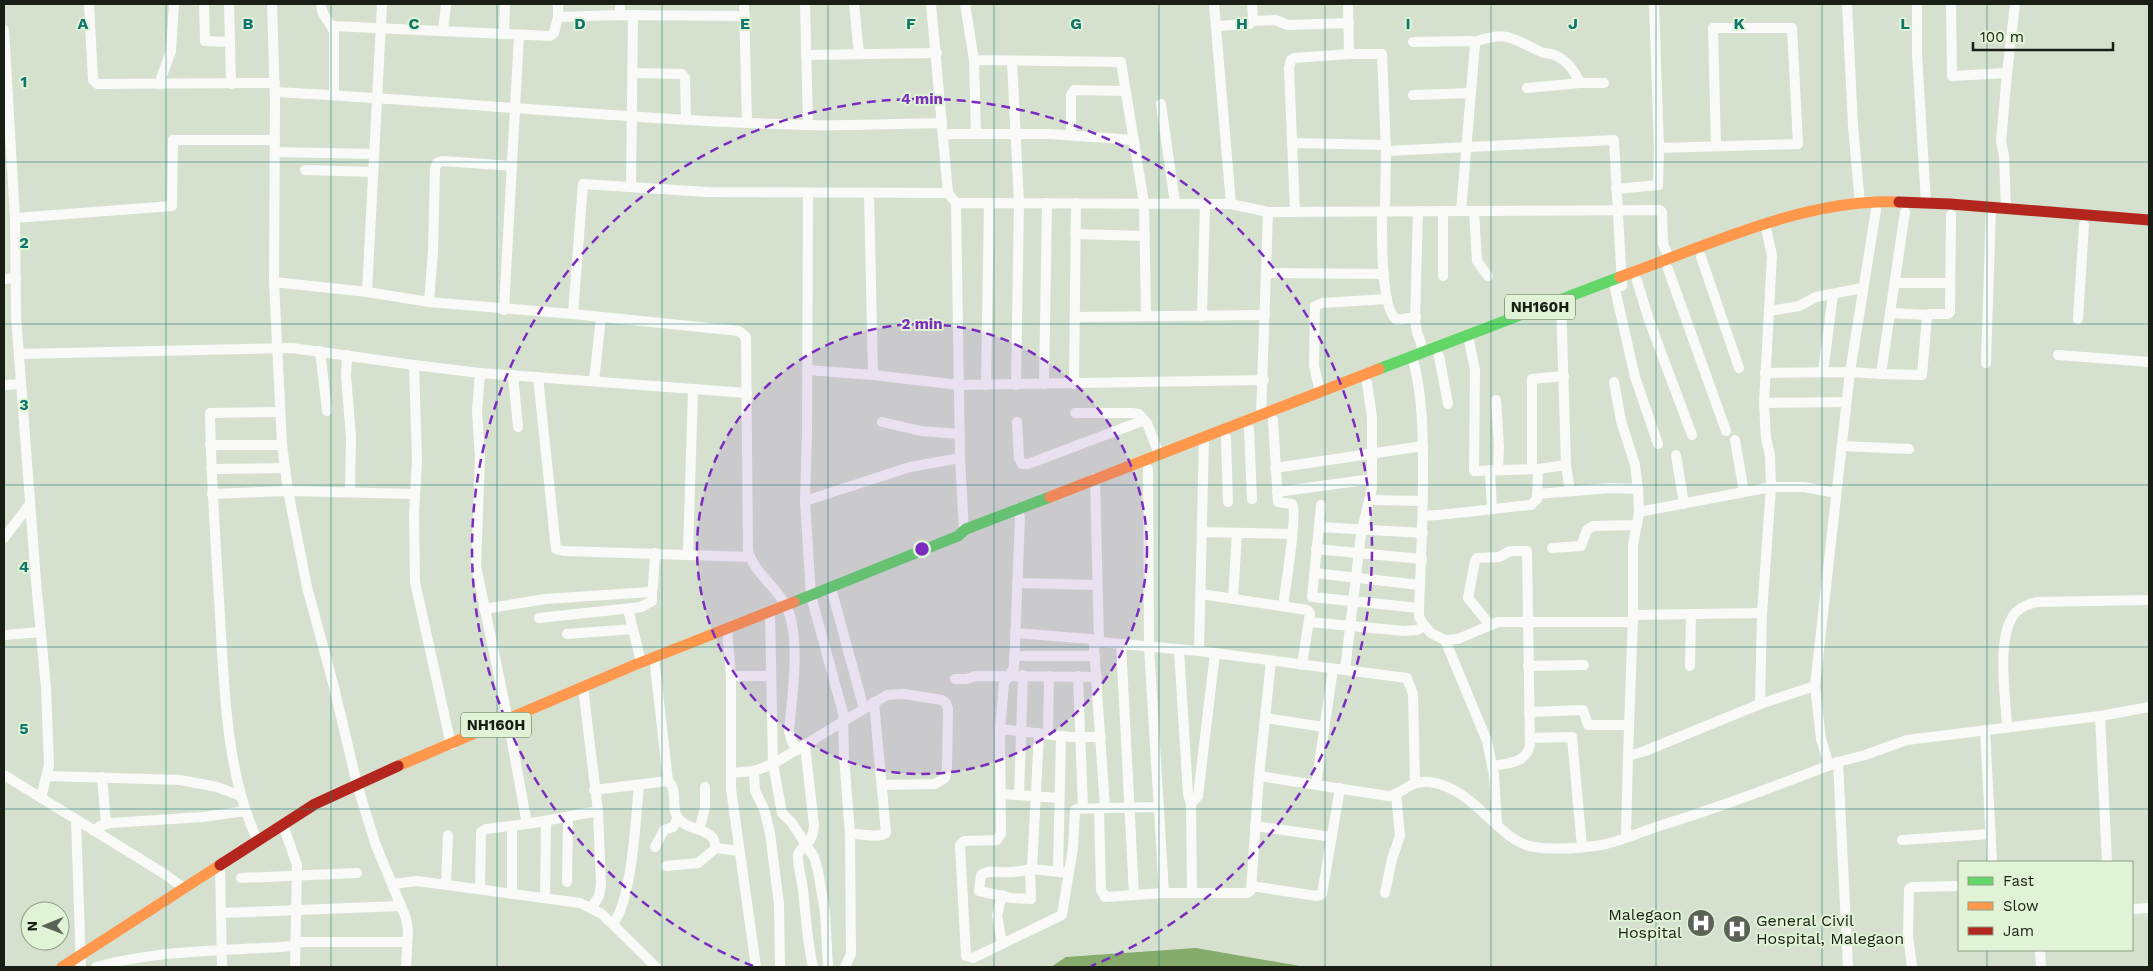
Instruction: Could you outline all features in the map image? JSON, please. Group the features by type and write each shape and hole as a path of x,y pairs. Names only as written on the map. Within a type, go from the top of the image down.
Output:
{"highway":[{"name":"NH160H","path":"62,967 315,804 357,784 642,662 1095,484 1159,454 1226,438 1367,383 1413,360 1424,352 1469,340 1766,228 1818,210 1878,201 1926,203 2084,225 2149,229"},
{"name":"NH160H","path":"1619,284 1637,281 1669,264 1701,257 1766,228 1876,210 1951,215 1991,213 2006,209 2149,220"},
{"name":"NH160H","path":"1095,484 1148,469 1261,415 1320,392 1413,360 1439,356 1469,340"}],"street":[{"path":"89,4 95,82 101,85 230,84 334,95 633,117 808,125 943,128 976,134 1071,135 1134,140"},
{"path":"159,84 171,51 174,4"},
{"path":"204,4 205,41 230,42"},
{"path":"229,4 230,84"},
{"path":"272,4 275,88 274,282 282,445 288,490 306,586 334,687 357,784 375,843 406,918 406,967"},
{"path":"321,4 321,12 332,26 334,32 334,95"},
{"path":"367,292 382,4"},
{"path":"443,31 446,4"},
{"path":"504,34 505,4"},
{"path":"332,26 552,35 558,17 558,4"},
{"path":"620,4 620,15"},
{"path":"744,4 747,122"},
{"path":"805,4 808,125"},
{"path":"854,4 859,54"},
{"path":"931,4 937,53 948,193 956,203 962,535"},
{"path":"965,4 974,60 976,134"},
{"path":"1214,4 1231,204"},
{"path":"1252,4 1252,21"},
{"path":"1348,4 1349,54"},
{"path":"1616,188 1655,187 1658,185 1659,148 1654,4"},
{"path":"1847,4 1853,126 1860,204"},
{"path":"1917,4 1917,54 1926,203"},
{"path":"1951,4 1952,76 2007,73"},
{"path":"2006,209 2004,155 2001,142 2015,4"},
{"path":"558,17 620,15 745,16"},
{"path":"632,187 633,15"},
{"path":"1216,26 1275,20 1288,26 1348,23"},
{"path":"1659,148 1798,144 1792,28 1713,28 1716,146"},
{"path":"4,30 8,162 15,218 19,354 46,688 49,765 41,798"},
{"path":"504,310 519,35"},
{"path":"1413,42 1474,42 1504,36 1518,39 1539,51 1558,57 1570,67 1580,83"},
{"path":"1461,211 1474,42"},
{"path":"806,55 937,53"},
{"path":"1295,212 1289,68 1291,60 1294,58 1349,54 1381,54 1386,148 1383,211 1384,274 1387,299 1394,319 1416,317"},
{"path":"974,60 1121,62 1144,203 1146,316"},
{"path":"1012,61 1019,203 1016,385"},
{"path":"633,72 684,76 686,119"},
{"path":"1527,88 1580,83 1604,83"},
{"path":"1071,135 1071,95 1074,90 1126,91"},
{"path":"1413,94 1471,93"},
{"path":"1161,104 1175,203"},
{"path":"15,218 172,206 173,140 275,140"},
{"path":"1292,143 1386,148 1466,147 1614,140 1619,284 1635,377 1658,444"},
{"path":"275,152 374,154"},
{"path":"429,302 433,251 435,169 437,163 442,161 512,166"},
{"path":"305,170 373,172"},
{"path":"573,314 583,184 707,192 948,193"},
{"path":"808,193 805,501 811,596 836,682 844,722 844,757 850,834 851,954 845,967"},
{"path":"869,193 873,375"},
{"path":"956,203 1231,204 1268,212 1617,209 1662,211 1663,244 1726,431"},
{"path":"986,385 989,203"},
{"path":"1044,384 1047,203"},
{"path":"1074,384 1076,203"},
{"path":"1202,316 1205,204"},
{"path":"1848,967 1833,763 1821,739 1815,686 1846,402 1862,288 1876,210"},
{"path":"1418,211 1416,317 1417,332 1424,352"},
{"path":"1443,211 1443,276"},
{"path":"1474,211 1477,261 1488,276"},
{"path":"1261,415 1264,380 1268,212"},
{"path":"1881,374 1905,212"},
{"path":"1986,362 1991,213"},
{"path":"1890,313 1928,316 1949,313 1951,215"},
{"path":"2078,319 2084,225"},
{"path":"1760,704 1762,613 1771,487 1770,455 1766,439 1764,403 1772,255 1766,228"},
{"path":"1075,234 1145,236"},
{"path":"1701,257 1739,368"},
{"path":"1266,273 1384,274"},
{"path":"4,279 16,278"},
{"path":"1637,281 1649,320 1692,435"},
{"path":"274,282 367,292 429,302 504,310 573,314 744,333 747,344 750,557 786,606 794,646 789,731 792,742 801,748 814,826 812,838 800,852 798,860 803,889 806,936 813,967"},
{"path":"1895,283 1950,283"},
{"path":"1769,312 1798,306 1816,297 1862,288"},
{"path":"1823,372 1833,294"},
{"path":"1320,392 1314,366 1315,306 1322,303 1387,299"},
{"path":"1561,304 1566,465 1570,491"},
{"path":"1075,317 1265,316"},
{"path":"1766,373 1850,372 1922,375 1928,316"},
{"path":"594,380 600,317"},
{"path":"1469,340 1475,380 1474,471 1535,469 1566,465"},
{"path":"19,354 277,347 480,373 594,380 747,393"},
{"path":"320,351 326,412"},
{"path":"347,355 346,376 351,437 350,492"},
{"path":"2058,355 2149,362"},
{"path":"1439,356 1448,404"},
{"path":"1413,360 1419,380 1422,446 1423,533 1419,617 1431,633 1445,640 1458,639 1498,622 1633,617 1633,615 1762,613"},
{"path":"414,365 417,460 415,582 451,745"},
{"path":"807,370 873,375 959,386 1264,380"},
{"path":"480,373 477,411 480,458 476,566 508,720 527,824"},
{"path":"512,375 518,427"},
{"path":"1422,516 1467,513 1492,508 1531,505 1536,502 1532,379 1564,376"},
{"path":"538,377 556,549 564,551 750,557"},
{"path":"1614,382 1621,420 1635,465 1640,512 1633,545 1633,617 1626,837"},
{"path":"1345,670 1362,530 1371,500 1372,417 1367,383"},
{"path":"4,385 21,384"},
{"path":"688,554 694,389"},
{"path":"1492,508 1494,470 1499,446 1496,400"},
{"path":"1764,403 1846,402"},
{"path":"258,841 245,811 241,796 231,738 224,671 212,494 210,413 280,412"},
{"path":"1075,413 1139,414 1145,421 1159,454"},
{"path":"1272,420 1278,503 1292,504 1294,508 1283,606"},
{"path":"1017,422 1019,458 1020,462 1024,464 1145,421"},
{"path":"882,422 921,431 960,434"},
{"path":"1249,429 1252,499"},
{"path":"1226,438 1228,502"},
{"path":"1735,440 1744,492"},
{"path":"1199,651 1204,442"},
{"path":"210,445 282,445"},
{"path":"1275,468 1422,446"},
{"path":"1842,446 1909,449"},
{"path":"1676,455 1684,504"},
{"path":"805,501 910,467 960,458"},
{"path":"211,469 285,468"},
{"path":"1148,469 1148,647 1164,893"},
{"path":"1277,492 1372,479"},
{"path":"1095,484 1098,585 1095,656 1101,737 1101,890 1103,896 1164,893 1245,894 1251,890 1259,776 1271,662"},
{"path":"1640,512 1771,487 1804,487 1836,493"},
{"path":"1537,494 1638,489"},
{"path":"212,494 288,490 415,494"},
{"path":"1371,500 1423,501"},
{"path":"4,538 30,504"},
{"path":"1321,505 1312,597 1419,608"},
{"path":"1019,513 1014,668 1004,684 1000,729 999,838 964,841 960,846 966,956 973,958 1062,915 1073,848 1075,810 1083,808 1159,807"},
{"path":"1552,548 1581,546 1587,530 1593,526 1637,525"},
{"path":"1319,527 1423,533"},
{"path":"1202,532 1292,534"},
{"path":"1233,599 1237,533"},
{"path":"1316,549 1422,559"},
{"path":"1490,625 1468,598 1475,562 1478,558 1500,556 1510,551 1525,550 1528,552 1527,622 1530,712 1528,752 1522,760 1493,766"},
{"path":"538,618 628,609 649,604 652,601 655,553"},
{"path":"1314,573 1420,585"},
{"path":"1017,583 1098,585"},
{"path":"831,588 864,709"},
{"path":"484,609 545,599 652,590"},
{"path":"1201,594 1307,610 1310,613 1302,665"},
{"path":"2007,728 2006,638 2010,622 2016,612 2025,605 2037,602 2149,600"},
{"path":"628,609 642,662"},
{"path":"770,612 773,764 784,816 792,823 814,857 822,889 828,967"},
{"path":"1690,666 1691,614"},
{"path":"1309,622 1404,631 1417,630 1425,626"},
{"path":"567,634 633,629"},
{"path":"727,629 731,676 732,789 756,967"},
{"path":"4,635 40,632"},
{"path":"1015,633 1199,651 1271,662 1404,677 1410,682 1413,694 1415,784"},
{"path":"1445,640 1487,741 1493,766 1496,823"},
{"path":"1121,644 1131,807 1134,895"},
{"path":"1179,650 1188,794 1191,804 1192,893"},
{"path":"1191,804 1198,796 1215,653"},
{"path":"1014,656 1095,656"},
{"path":"654,658 668,781 673,788 678,818 673,827 664,830 655,848"},
{"path":"1528,666 1584,665"},
{"path":"1316,785 1333,669"},
{"path":"955,679 967,679 975,676 1010,675 1097,676"},
{"path":"731,676 771,676"},
{"path":"1019,795 1023,676"},
{"path":"1049,676 1036,796 1031,869 1031,898 1011,898 979,892 983,873 1031,869 1069,873"},
{"path":"1078,676 1083,808"},
{"path":"1628,756 1645,751 1760,704 1815,686"},
{"path":"583,687 598,811 601,884 599,896 592,907"},
{"path":"731,772 754,771 773,764 874,702 887,696 915,695 942,700 946,703 948,709 944,778 941,782 935,784 882,785"},
{"path":"850,834 863,833 879,836 886,833 874,702"},
{"path":"1259,776 1388,796 1396,794 1408,785 1430,782 1448,788 1471,800 1512,838 1524,844 1547,848 1603,845 1699,814 1833,763 1865,755 1908,740 2100,716 2149,707"},
{"path":"1530,712 1583,710 1585,711 1588,725 1629,725"},
{"path":"2100,716 2107,861"},
{"path":"1265,718 1324,726"},
{"path":"1000,729 1061,736 1101,737"},
{"path":"1985,730 1992,861"},
{"path":"1058,871 1058,798 1061,736"},
{"path":"1530,738 1572,737 1582,846"},
{"path":"754,771 755,791 762,803 769,826 779,904 780,967"},
{"path":"4,775 184,888"},
{"path":"47,776 194,782 241,796"},
{"path":"102,777 106,824"},
{"path":"594,790 668,781"},
{"path":"613,924 620,914 625,897 639,785"},
{"path":"699,830 705,808 705,787"},
{"path":"1251,886 1317,896 1322,894 1340,788"},
{"path":"1000,794 1058,798"},
{"path":"1385,893 1392,859 1400,836 1396,794"},
{"path":"94,831 106,824 203,817 245,811"},
{"path":"480,888 481,832 486,829 512,827 598,811"},
{"path":"769,826 784,816"},
{"path":"568,817 568,882"},
{"path":"678,818 713,838 716,848"},
{"path":"76,821 81,967"},
{"path":"545,898 546,821"},
{"path":"283,825 296,858 295,967"},
{"path":"1256,826 1332,837"},
{"path":"512,827 512,894"},
{"path":"1902,840 1990,834"},
{"path":"446,884 448,835"},
{"path":"666,866 698,863 716,848 739,851"},
{"path":"220,865 222,967"},
{"path":"241,878 357,874"},
{"path":"392,884 417,881 580,903 592,907 613,924 656,967"},
{"path":"1912,967 1908,936 1908,890 1912,887 1958,886"},
{"path":"1002,895 997,915 1002,943"},
{"path":"220,913 401,906"},
{"path":"2133,909 2149,908"},
{"path":"96,967 175,954 295,944 407,942"},
{"path":"2040,951 2040,967"}],"shaded area":[{"path":"1196,948 1306,967 1051,967 1066,957"}],"traffic: fast":[{"path":"1379,369 1620,277"},
{"path":"794,602 958,536 966,529 1050,497"}],"traffic: slow":[{"path":"1620,277 1756,226 1792,216 1864,203 1899,202"},
{"path":"1050,497 1379,369"},
{"path":"398,766 632,666 794,602"},
{"path":"62,967 220,865"}],"traffic: jam":[{"path":"1899,202 1950,204 2149,220"},
{"path":"220,865 315,804 398,766"}],"place":[{"name":"Malegaon Hospital","path":"1701,923"},
{"name":"General Civil Hospital, Malegaon","path":"1737,929"}]}
